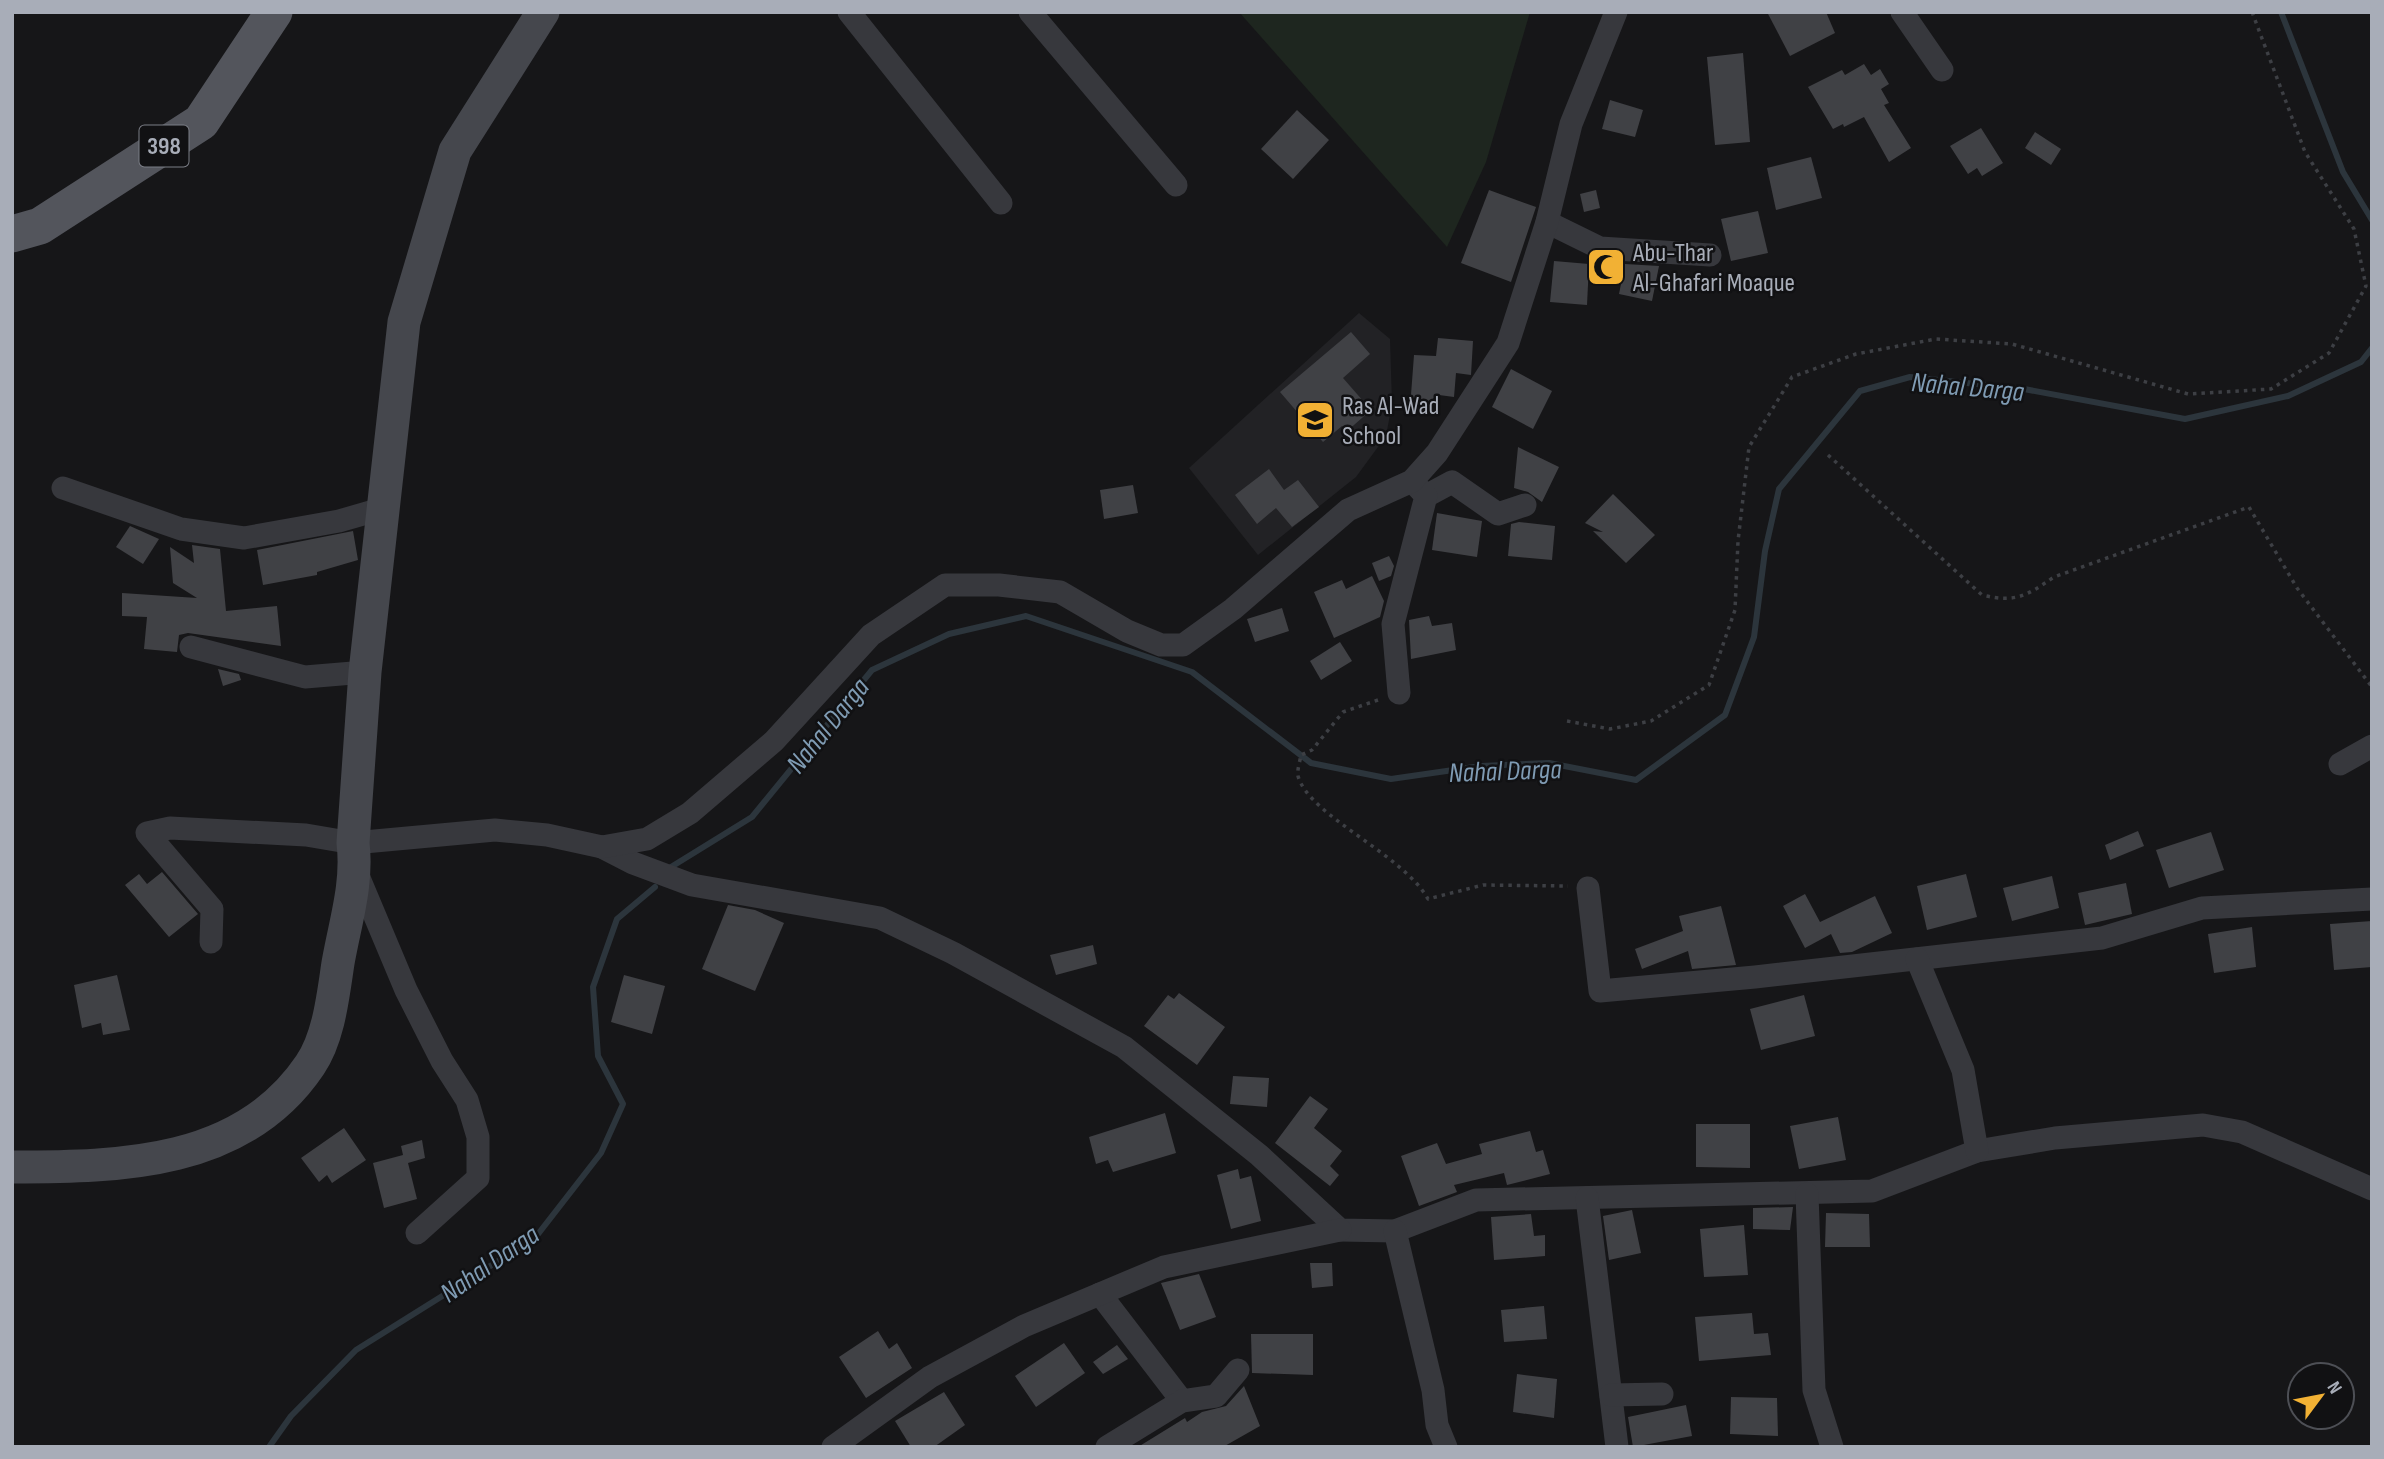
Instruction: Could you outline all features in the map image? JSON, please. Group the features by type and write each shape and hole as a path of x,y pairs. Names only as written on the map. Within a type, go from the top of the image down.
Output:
{"main road":[{"name":"398","path":"12,234 40,226 201,122 274,12"}],"street":[{"path":"12,1167 59,1167 180,1156 221,1140 257,1120 312,1064 328,1020 354,857 365,672 404,322 456,151 543,12"},
{"path":"849,12 1001,203"},
{"path":"1030,12 1175,185"},
{"path":"1399,693 1393,624 1419,489 1437,453 1508,343 1547,222 1571,124 1616,12"},
{"path":"1902,12 1942,70"},
{"path":"1547,222 1600,248 1710,255"},
{"path":"602,848 647,839 690,813 774,741 871,635 945,584 999,585 1060,592 1127,631 1161,645 1184,645 1233,609 1348,510 1452,482 1498,514 1525,505"},
{"path":"63,488 181,529 244,538 339,521 384,508"},
{"path":"191,647 305,677 365,672"},
{"path":"2340,764 2372,746"},
{"path":"211,942 212,909 147,833 170,828 293,834 354,857 495,830 547,835 602,848 692,885 880,918 953,953 1124,1047 1259,1155 1340,1230"},
{"path":"354,857 407,990 442,1061 467,1100 478,1137 478,1178 417,1233"},
{"path":"1588,888 1600,991 2102,938 2202,908 2372,899"},
{"path":"1917,959 1963,1070 1977,1151"},
{"path":"833,1447 930,1377 1024,1326 1164,1267 1340,1230 1395,1231 1475,1200 1872,1191 1977,1151 2055,1138 2203,1125 2242,1132 2372,1189"},
{"path":"1807,1194 1814,1390 1832,1447"},
{"path":"1587,1198 1617,1447"},
{"path":"1395,1231 1433,1390 1437,1425 1446,1447"},
{"path":"1100,1294 1182,1401"},
{"path":"1107,1447 1182,1401 1216,1396 1238,1370"},
{"path":"1611,1395 1661,1394"}],"path":[{"path":"1567,721 1610,729 1651,721 1709,685 1735,610 1738,541 1749,447 1792,377 1856,354 1936,339 2012,344 2188,394 2271,389 2329,353 2366,286 2354,229 2305,152 2252,12"},
{"path":"1828,455 1982,595 2007,601 2028,594 2054,577 2249,507 2297,588 2372,687"},
{"path":"1399,693 1343,712 1312,750 1301,755 1297,775 1307,792 1339,822 1419,883 1428,899 1483,885 1541,883 1588,888"}],"shaded area":[{"path":"1239,12 1530,12 1486,162 1447,247"},
{"name":"Ras Al-Wad School","path":"1359,313 1390,339 1392,404 1386,436 1356,477 1258,555 1189,468"}],"building":[{"path":"1767,12 1826,12 1835,33 1790,56"},
{"path":"1743,53 1750,142 1715,145 1707,57"},
{"path":"1864,64 1871,75 1880,69 1889,84 1881,89 1889,103 1884,105 1911,148 1889,162 1864,117 1844,127 1843,124 1833,129 1808,87 1842,70 1845,75"},
{"path":"1610,100 1643,110 1635,137 1602,129"},
{"path":"1297,110 1329,140 1293,179 1261,149"},
{"path":"1981,128 2003,163 1982,176 1977,168 1968,174 1950,146"},
{"path":"2035,132 2061,149 2051,165 2025,148"},
{"path":"1811,157 1822,198 1776,210 1767,168"},
{"path":"1489,190 1536,207 1511,282 1461,263"},
{"path":"1596,190 1600,208 1584,212 1580,194"},
{"path":"1758,211 1768,253 1731,261 1721,219"},
{"path":"1554,261 1589,264 1587,305 1550,302"},
{"path":"1625,264 1659,266 1652,301 1619,294"},
{"path":"1351,332 1370,354 1343,378 1371,410 1346,432 1342,426 1323,442 1280,392"},
{"path":"1438,338 1473,341 1471,375 1456,373 1454,397 1439,395 1437,411 1410,408 1414,355 1436,356"},
{"path":"1511,369 1552,391 1533,429 1492,407"},
{"path":"1518,447 1559,467 1542,502 1528,492 1514,488"},
{"path":"1269,469 1284,490 1298,480 1319,507 1292,527 1276,508 1257,524 1235,495"},
{"path":"1133,485 1138,513 1104,519 1100,490"},
{"path":"1613,494 1655,535 1626,563 1593,531 1603,532 1585,523"},
{"path":"1437,513 1482,521 1477,557 1432,550"},
{"path":"1519,522 1555,526 1552,560 1508,556 1511,524"},
{"path":"130,526 159,539 143,564 116,547"},
{"path":"353,531 358,560 317,572 317,575 263,585 257,550"},
{"path":"192,545 220,549 226,611 277,606 281,646 188,633 179,635 177,652 144,649 147,617 122,616 122,593 197,598 173,583 170,547 194,563"},
{"path":"1389,556 1394,566 1391,576 1379,581 1372,563"},
{"path":"1372,576 1384,601 1380,617 1334,638 1314,592 1342,580 1346,589"},
{"path":"1282,608 1289,631 1255,642 1247,619"},
{"path":"1429,616 1432,626 1452,623 1456,650 1411,659 1409,620"},
{"path":"1340,642 1352,661 1321,680 1310,661"},
{"path":"218,669 239,674 241,680 223,686"},
{"path":"2138,831 2144,846 2110,860 2105,845"},
{"path":"2211,832 2224,870 2169,888 2156,850"},
{"path":"162,872 198,914 169,937 125,885 139,874 147,884"},
{"path":"1966,874 1977,917 1927,930 1917,886"},
{"path":"2052,876 2059,908 2012,921 2003,888"},
{"path":"2126,883 2132,914 2085,925 2078,893"},
{"path":"1805,894 1820,922 1875,896 1892,933 1852,952 1840,953 1831,934 1805,948 1783,906"},
{"path":"728,905 755,910 784,923 755,991 702,969"},
{"path":"1721,906 1736,965 1692,969 1688,951 1642,969 1635,949 1683,931 1679,916"},
{"path":"2372,921 2372,967 2334,970 2330,924"},
{"path":"2252,927 2256,967 2214,973 2208,934"},
{"path":"1093,945 1097,964 1056,975 1050,955"},
{"path":"117,975 130,1030 103,1035 101,1023 82,1028 74,985"},
{"path":"624,975 665,986 652,1034 611,1022"},
{"path":"1179,993 1225,1027 1197,1065 1144,1026 1168,995 1174,999"},
{"path":"1804,995 1815,1036 1761,1050 1750,1009"},
{"path":"1233,1076 1269,1078 1267,1107 1230,1104"},
{"path":"1310,1096 1328,1109 1314,1128 1342,1151 1330,1166 1339,1175 1330,1186 1275,1143"},
{"path":"1165,1113 1176,1153 1113,1172 1108,1160 1096,1164 1089,1137"},
{"path":"1838,1117 1846,1160 1799,1169 1790,1126"},
{"path":"1696,1124 1750,1124 1750,1168 1696,1167"},
{"path":"344,1128 366,1160 332,1183 327,1175 319,1182 301,1158"},
{"path":"1530,1131 1536,1152 1543,1150 1550,1174 1507,1185 1504,1173 1454,1185 1457,1192 1419,1206 1401,1156 1437,1143 1446,1164 1482,1154 1479,1144"},
{"path":"422,1140 425,1158 408,1163 417,1199 384,1208 373,1163 403,1155 401,1146"},
{"path":"1238,1169 1240,1179 1251,1176 1261,1221 1231,1229 1217,1175"},
{"path":"1793,1207 1790,1230 1753,1229 1753,1208"},
{"path":"1632,1210 1641,1253 1609,1260 1603,1216"},
{"path":"1826,1213 1869,1214 1870,1247 1825,1247"},
{"path":"1531,1214 1534,1236 1545,1235 1545,1256 1494,1260 1491,1217"},
{"path":"1744,1225 1748,1275 1704,1277 1700,1229"},
{"path":"1310,1263 1332,1263 1333,1286 1312,1288"},
{"path":"1199,1274 1216,1317 1180,1330 1161,1283"},
{"path":"1544,1306 1547,1339 1504,1342 1501,1310"},
{"path":"1752,1313 1754,1334 1768,1333 1771,1355 1699,1361 1695,1317"},
{"path":"878,1331 889,1349 897,1343 912,1368 866,1398 839,1357"},
{"path":"1251,1334 1313,1334 1313,1375 1252,1373"},
{"path":"1064,1343 1085,1373 1036,1407 1015,1376"},
{"path":"1117,1345 1128,1359 1103,1374 1093,1362"},
{"path":"1517,1374 1557,1379 1554,1418 1513,1412"},
{"path":"1244,1386 1260,1426 1223,1447 1138,1447 1185,1418 1187,1422 1202,1412 1226,1406"},
{"path":"944,1392 965,1425 934,1447 911,1447 895,1421"},
{"path":"1731,1397 1777,1398 1778,1436 1730,1434"},
{"path":"1686,1405 1692,1436 1633,1447 1628,1417"}],"waterway":[{"name":"Nahal Darga","path":"2281,12 2343,172 2372,220"},
{"name":"Nahal Darga","path":"671,867 752,817 872,670 949,634 1026,616 1192,672 1311,763 1391,779 1481,766 1549,763 1636,780 1725,715 1754,637 1765,551 1779,489 1860,391 1910,377 2024,389 2185,419 2288,396 2361,362 2372,348"},
{"name":"Nahal Darga","path":"269,1447 291,1416 356,1350 535,1238 601,1153 623,1104 598,1056 593,987 617,919 655,887"}],"place":[{"name":"Abu-Thar Al-Ghafari Moaque","path":"1606,267"},
{"name":"Ras Al-Wad School","path":"1315,420"}]}
